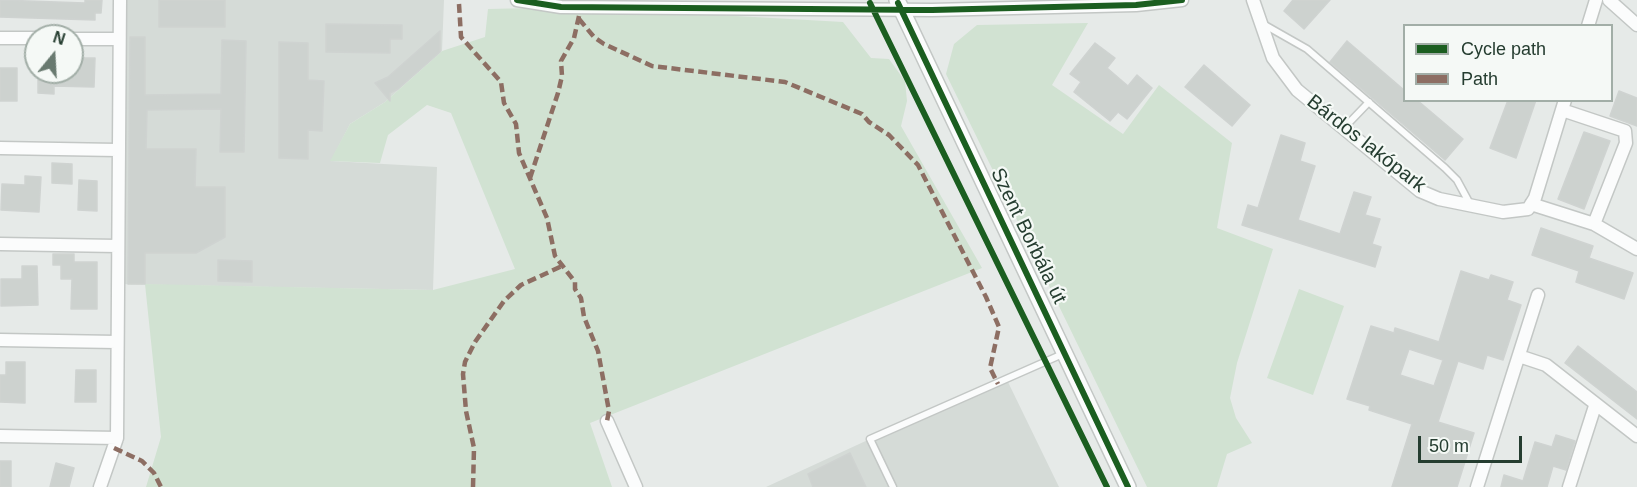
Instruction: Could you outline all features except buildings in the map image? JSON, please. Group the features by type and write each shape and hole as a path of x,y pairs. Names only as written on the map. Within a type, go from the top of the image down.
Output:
{"street":[{"path":"100,487 117,438 117,39 120,0"},
{"path":"517,0 561,7 1136,5 1182,0"},
{"name":"Bárdos lakópark","path":"1253,0 1274,58 1297,90 1420,191 1472,208 1517,212 1528,209 1531,204"},
{"path":"1589,24 1596,0"},
{"path":"1609,0 1637,25"},
{"name":"Szent Borbála út","path":"899,5 1066,352 1128,487"},
{"path":"0,38 24,39"},
{"path":"84,39 117,39"},
{"path":"1594,224 1626,143 1625,131 1563,105 1531,204 1594,224 1637,249"},
{"path":"0,148 117,150"},
{"path":"0,244 117,246"},
{"path":"1477,487 1538,295"},
{"path":"0,340 116,342"},
{"path":"1519,356 1546,365 1595,406 1637,436"},
{"path":"1569,487 1595,406"},
{"path":"607,421 636,487"},
{"path":"0,436 117,438"}],"lane":[{"path":"1260,23 1307,49 1369,102 1457,180 1472,208"},
{"path":"1343,129 1369,102"},
{"path":"894,487 870,439 1066,352"}],"shaded area":[{"path":"118,0 444,0 442,51 385,102 350,124 331,161 437,167 433,290 114,284"},
{"path":"1007,380 1059,487 766,487 870,439"}],"green space":[{"path":"577,7 843,22 871,58 889,59 905,81 907,101 901,126 982,268 590,423 612,487 146,487 161,437 145,284 433,290 515,269 451,113 427,105 388,135 380,163 330,161 350,124 385,102 442,51 485,37 488,9"},
{"path":"1088,23 1052,85 1123,134 1159,85 1232,143 1217,228 1273,249 1237,363 1230,398 1236,418 1252,443 1227,454 1217,487 1147,487 946,74 954,44 977,25"},
{"path":"1299,289 1344,306 1313,395 1267,378"}],"marked path":[{"path":"459,4 461,37 501,82 504,103 516,124 519,153 547,218 555,256 575,282 575,289 581,298 584,317 598,351 609,411 607,421"},
{"path":"530,178 558,93 562,76 561,61 574,38 579,16"},
{"path":"579,19 594,37 604,44 652,66 785,82 862,114 869,122 889,135 918,165 986,297 999,327 990,368 998,384"},
{"path":"473,487 474,448 466,411 463,374 465,362 475,342 504,301 521,285 562,266"},
{"path":"114,448 142,461 154,473 161,487"}],"cycle path":[{"path":"517,0 561,7 932,10 1136,5 1182,0"},
{"path":"870,3 1107,487"},
{"path":"898,3 1128,487"}]}
